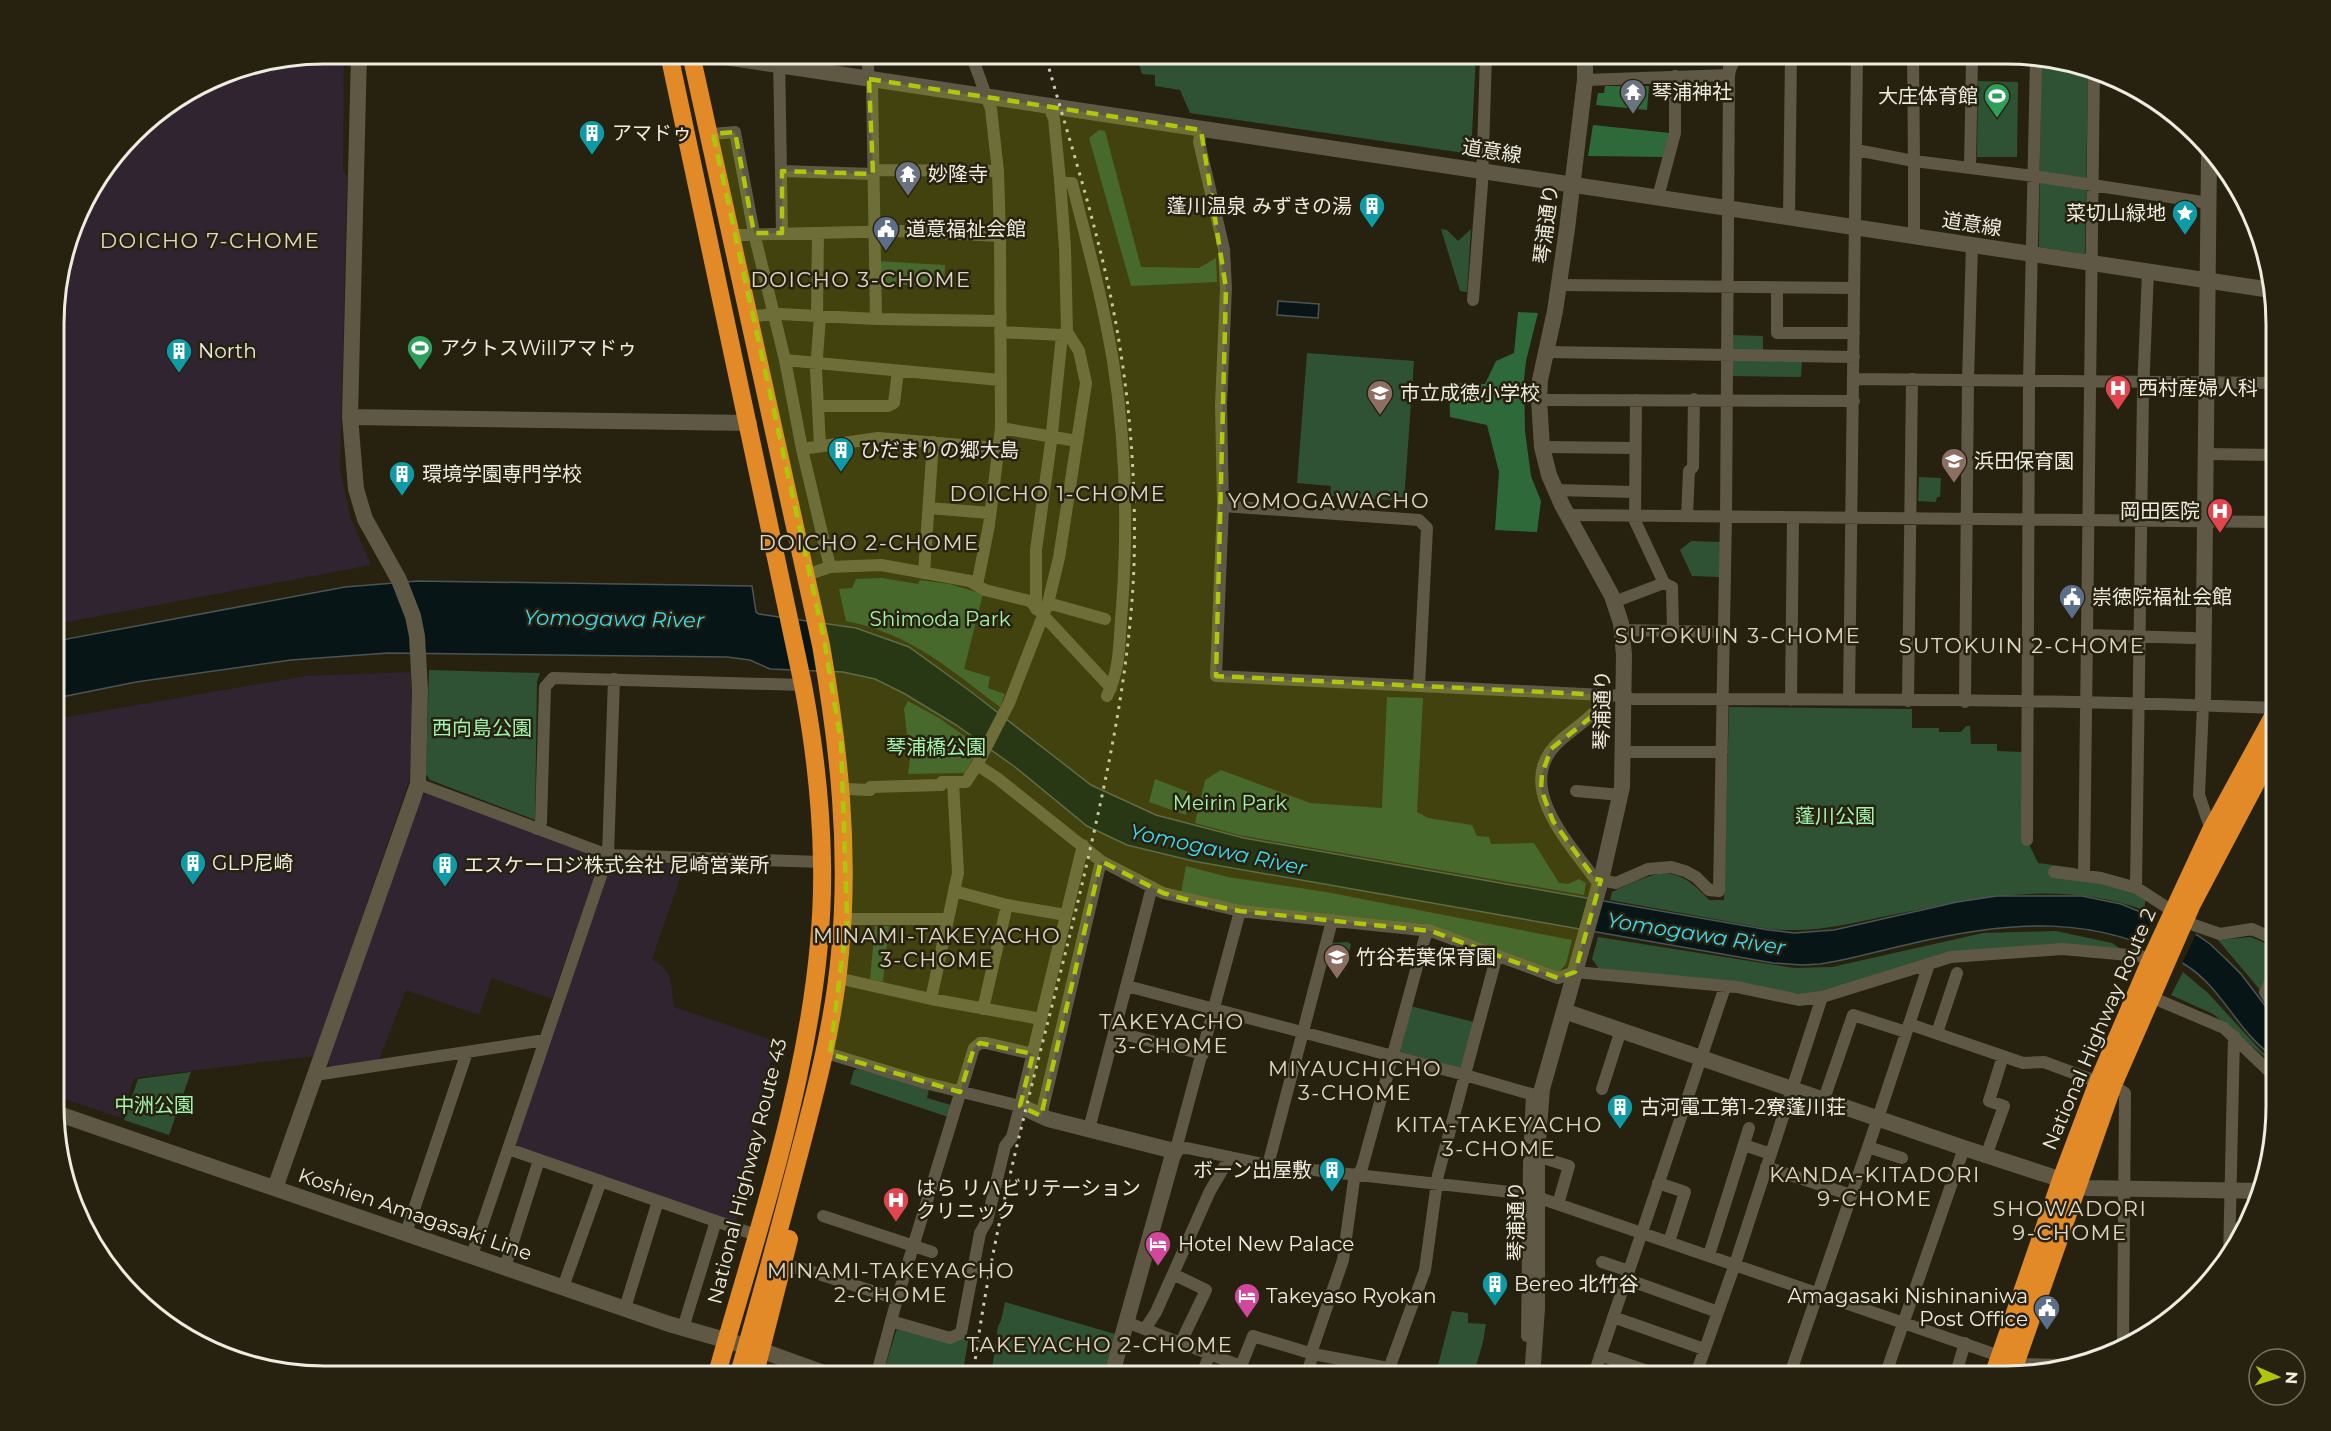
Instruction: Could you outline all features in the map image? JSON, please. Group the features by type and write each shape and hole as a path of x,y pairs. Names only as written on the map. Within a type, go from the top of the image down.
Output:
{"highway":[{"name":"National Highway Route 43","path":"671,64 802,680 814,752 822,862 816,959 802,1054 784,1134 720,1366"},
{"path":"677,64 803,660 817,740 824,828 824,890 811,1020 771,1189 720,1366"},
{"path":"693,64 821,645 832,709 842,792 844,890 834,1004 815,1096 741,1366"},
{"path":"698,64 833,684 846,789 847,919 842,979 830,1054 783,1265 756,1366"},
{"name":"National Highway Route 2","path":"2178,918 2211,830 2266,728"},
{"name":"National Highway Route 2","path":"2015,1366 2068,1182 2156,960 2266,763"},
{"name":"National Highway Route 2","path":"2106,1083 2151,997 2156,960"}],"street":[{"path":"276,1188 418,784 419,657 412,616 399,580 365,519 356,489 351,450 359,64"},
{"path":"779,64 782,233"},
{"name":"道意線","path":"798,64 869,79 987,98 1572,184 2264,290"},
{"path":"868,64 869,79 872,84 876,320"},
{"path":"975,64 991,109 998,171 1001,428 990,513 977,585"},
{"path":"1473,300 1482,171 1486,64"},
{"name":"琴浦通り","path":"1533,1366 1537,1309 1532,1196 1537,1156 1537,1096 1600,885 1622,795 1624,696 1622,630 1614,602 1546,469 1539,400 1540,380 1559,285 1585,80 1585,64"},
{"path":"1606,695 1590,717 1551,749 1542,774 1540,789 1553,820 1600,885 1616,883 1660,866 1671,867 1696,877 1709,890 1719,891 1728,357 1729,64"},
{"path":"1729,75 1733,64"},
{"path":"1789,217 1791,64"},
{"path":"1849,700 1857,64"},
{"path":"1913,64 1914,236"},
{"path":"1970,167 1972,64"},
{"path":"2026,840 2029,381 2039,67"},
{"path":"1585,80 1729,75"},
{"path":"1658,197 1675,133 1675,76"},
{"path":"2084,876 2088,703 2090,263 2094,79"},
{"path":"846,789 870,790 872,787 966,782 986,748 1021,676 1039,612 1036,550 1064,334 1065,257 1054,119 1049,106"},
{"path":"1201,130 1199,142 1224,249 1226,288 1221,405 1223,506 1216,676 1606,695 1632,699 2027,702 2203,705 2266,709"},
{"path":"713,134 735,132 754,233 785,360 802,448 830,567"},
{"path":"1856,150 1914,161 2034,176 2209,203"},
{"path":"2209,161 2203,705 2199,795 2211,830"},
{"path":"782,171 840,173 998,171"},
{"path":"840,173 840,187"},
{"path":"809,574 830,567 881,565 970,581 985,590 1030,601 1109,692 1116,678 1126,557 1125,482 1119,411 1113,362 1098,288 1072,183 1060,183"},
{"path":"735,235 874,232 1000,236"},
{"path":"818,233 819,316 816,370 820,445"},
{"path":"1965,702 1968,380 1972,245"},
{"path":"2136,888 2145,290 2148,272"},
{"path":"1559,285 1854,288"},
{"path":"1777,288 1777,333 1854,333"},
{"path":"752,316 819,316 1000,326 1064,334 1079,351 1086,383 1059,558 1048,603 1039,612"},
{"path":"1546,352 1728,357 1854,357"},
{"path":"785,360 1000,380"},
{"path":"818,406 888,406 894,403 898,371"},
{"path":"1854,379 2266,383"},
{"path":"1908,701 1912,379"},
{"path":"1687,516 1689,471 1693,467 1694,399"},
{"path":"1539,400 1854,401"},
{"path":"1636,400 1635,521 1664,583 1672,587 1674,631"},
{"path":"350,417 749,423"},
{"path":"1001,428 1077,441"},
{"path":"802,448 878,438 998,447"},
{"path":"924,573 933,442"},
{"path":"1542,447 1635,448"},
{"path":"2206,454 2266,455"},
{"path":"1555,490 1635,492"},
{"path":"1223,506 1419,520 1427,528 1419,686"},
{"path":"929,508 990,513"},
{"path":"1568,515 2266,522"},
{"path":"1791,700 1793,518"},
{"path":"1614,602 1664,583"},
{"path":"1048,603 1105,619"},
{"path":"1622,630 1723,632"},
{"path":"2087,635 2193,638"},
{"path":"537,829 541,822 545,687 553,678 802,680"},
{"path":"472,1255 608,855 614,679"},
{"path":"1623,752 1722,752"},
{"path":"977,765 997,778 1101,861 1163,893 1240,911 1427,930 1558,978 1575,972 1746,989 1794,999 1822,997 1951,957 2062,949 2140,956 2156,960"},
{"path":"931,999 958,873 953,782"},
{"path":"418,784 608,855 822,862"},
{"path":"1576,791 1622,795"},
{"path":"891,1321 950,1338 961,1333 980,1233 987,1221 1005,1146 1012,1137 1020,1107 1083,845"},
{"path":"1041,1116 1101,861"},
{"path":"2054,872 2120,882 2136,888 2178,918 2220,934 2252,929 2266,935"},
{"path":"1089,1129 1152,887"},
{"path":"954,891 1007,905 1066,915"},
{"path":"983,1009 1007,905"},
{"path":"1114,1366 1203,1054 1240,911"},
{"path":"847,919 948,919"},
{"path":"1268,1164 1332,921"},
{"path":"1309,1366 1343,1260 1354,1180 1362,1168 1427,930"},
{"path":"1389,1366 1425,1270 1436,1184 1497,955"},
{"path":"1793,1366 1929,964"},
{"path":"1937,1033 1957,973"},
{"path":"842,979 931,999 1041,1019"},
{"path":"1126,986 1537,1096 1525,1366"},
{"path":"1596,1366 1725,987"},
{"path":"1699,1366 1735,1264 1822,997"},
{"path":"2151,997 2211,1021 2234,1036 2266,1068"},
{"path":"1564,1011 1986,1156 2087,1188 2253,1191"},
{"path":"1824,1100 1853,1015 1937,1033 2024,1063 2044,1062 2106,1083 2125,1093 2123,1339"},
{"path":"1602,1089 1621,1030"},
{"path":"1114,1032 1203,1054"},
{"path":"2233,1234 2229,1190 2234,1036"},
{"path":"315,1075 545,1040"},
{"path":"879,1366 913,1245 974,1048 980,1043 1033,1054"},
{"path":"406,1233 467,1052"},
{"path":"830,1054 1020,1107 1041,1116 1170,1150 1187,1148 1268,1164 1532,1196 1965,1343 2015,1366"},
{"path":"1986,1156 2004,1106 1989,1101 2003,1056"},
{"name":"Koshien Amagasaki Line","path":"65,1116 683,1328 760,1350 804,1366"},
{"path":"1709,1255 1749,1128"},
{"path":"1744,1145 1771,1154"},
{"path":"1868,1147 1902,1158"},
{"path":"1889,1366 1964,1148"},
{"path":"508,1149 756,1235"},
{"path":"1537,1156 1569,1166 1558,1204"},
{"path":"1145,1329 1156,1312 1210,1191 1230,1157"},
{"path":"505,1267 539,1160"},
{"path":"1766,1167 1851,1195"},
{"path":"563,1287 601,1181"},
{"path":"1658,1183 1685,1192 1669,1242"},
{"path":"625,1308 658,1201"},
{"path":"823,1216 932,1252"},
{"path":"683,1328 716,1221"},
{"path":"1602,1262 1627,1275 1718,1312"},
{"path":"783,1265 803,1269 897,1299"},
{"path":"1173,1274 1206,1290 1181,1342"},
{"path":"1613,1317 1704,1349"},
{"path":"1126,1322 1241,1366 1253,1336 1362,1366"},
{"path":"1958,1366 1965,1343"},
{"path":"1205,1366 1210,1353"},
{"path":"1600,1355 1632,1366"}],"highlighted area":[{"path":"869,79 1201,130 1226,288 1216,676 1606,695 1590,718 1551,749 1542,774 1541,789 1553,821 1595,879 1601,880 1575,972 1558,978 1431,931 1240,911 1195,902 1163,893 1101,861 1041,1116 1020,1106 1033,1054 980,1043 974,1048 960,1092 830,1054 847,919 841,743 824,639 713,134 735,132 754,233 782,233 782,171 873,174"}],"shaded area":[{"path":"344,64 343,171 347,176 340,469 351,519 371,565 64,623 64,325 67,291 78,241 91,210 108,180 129,153 153,129 180,108 210,91 258,73 308,65"},
{"name":"GLP尼崎","path":"411,672 412,731 409,781 314,1056 134,1078 121,1118 64,1099 64,718 306,676"},
{"path":"429,792 596,855 599,863 552,999 492,978 479,1015 406,990 379,1060 331,1067 327,1061 422,797"},
{"path":"614,863 685,864 652,959 663,967 670,977 674,1007 775,1041 736,1224 518,1148 516,1142 610,866"}],"green space":[{"path":"1139,64 1476,64 1471,154 1190,113 1180,90 1155,86 1155,75 1142,74"},
{"path":"2041,67 2088,77 2085,254 2039,247"},
{"name":"大庄体育館","path":"1978,81 2018,82 2017,157 1977,157"},
{"path":"1605,86 1649,86 1647,110 1596,105 1598,93 1604,93"},
{"path":"1593,125 1670,133 1665,157 1588,156"},
{"path":"1099,130 1105,131 1141,267 1199,268 1216,258 1217,282 1131,286 1089,138"},
{"path":"1441,229 1447,230 1458,241 1471,229 1467,292 1460,291"},
{"path":"877,261 945,265 944,286 878,284"},
{"path":"1518,312 1538,313 1526,361 1524,380 1525,431 1531,476 1541,501 1537,532 1495,530 1499,472 1487,425 1450,417 1449,383 1485,384 1496,361 1514,353"},
{"path":"1731,335 1763,336 1763,352 1731,352"},
{"path":"1307,353 1414,361 1404,501 1330,496 1331,486 1297,483"},
{"path":"1732,360 1802,361 1801,377 1732,376"},
{"path":"1919,477 1941,478 1940,497 1937,497 1936,502 1918,501"},
{"path":"1691,541 1720,542 1719,577 1692,576 1680,550"},
{"name":"Shimoda Park","path":"882,578 918,584 920,580 949,584 983,594 964,669 990,677 988,688 1005,694 1000,707 946,666 909,643 890,634 846,621 839,589 852,588 856,579"},
{"name":"西向島公園","path":"429,670 540,673 537,682 535,820 430,780 426,774"},
{"name":"Meirin Park","path":"1387,697 1423,698 1417,812 1428,818 1472,825 1477,836 1489,837 1491,844 1534,843 1559,883 1568,884 1579,879 1586,883 1584,895 1239,835 1195,823 1205,780 1221,770 1310,803 1382,808"},
{"name":"琴浦橋公園","path":"908,701 939,718 980,747 965,773 908,774 910,759 904,709"},
{"name":"蓬川公園","path":"1729,707 1912,709 1912,728 1939,728 1939,732 1961,732 1966,726 1970,726 1971,744 1997,744 1997,751 2022,752 2027,840 2038,863 2076,868 2076,875 2121,886 2146,897 2144,910 2080,895 2016,895 1952,903 1829,927 1786,930 1769,929 1610,900 1612,892 1641,879 1664,873 1685,879 1709,900 1724,900"},
{"path":"1155,779 1191,793 1186,815 1149,802"},
{"path":"1186,866 1228,877 1326,892 1572,940 1566,964 1559,972 1434,926 1242,908 1181,893"},
{"path":"875,926 889,926 883,982 870,979"},
{"path":"2056,931 2112,943 2124,951 1948,955 1808,995 1599,969 1592,959 1598,937 1794,968 1832,967 1983,933"},
{"path":"2251,937 2266,944 2266,982 2261,991 2218,940"},
{"path":"1332,943 1351,944 1345,971 1335,971 1326,966"},
{"path":"2183,972 2209,994 2266,1054 2266,1058 2213,1014 2171,995"},
{"path":"1410,1006 1474,1022 1462,1067 1398,1051"},
{"path":"858,1069 929,1089 927,1098 951,1105 948,1117 850,1084 854,1070"},
{"name":"中洲公園","path":"191,1072 169,1135 124,1120 138,1079"},
{"path":"1005,1302 1115,1334 1105,1366 993,1366 998,1326"},
{"path":"1452,1311 1468,1313 1468,1323 1486,1324 1476,1366 1438,1366"},
{"path":"897,1328 960,1338 969,1336 964,1366 885,1366"}],"water":[{"path":"1278,301 1319,304 1318,318 1277,315"},
{"name":"Yomogawa River","path":"418,581 752,586 756,612 759,614 856,628 909,647 1091,785 1156,815 1244,838 1794,933 1834,930 1957,902 1997,896 2082,896 2121,904 2197,935 2210,944 2241,974 2266,1007 2266,1050 2251,1037 2209,985 2184,964 2151,948 2118,936 2085,929 2052,926 1984,930 1949,935 1820,964 1773,963 1193,861 1127,845 1087,826 1015,767 956,725 875,679 843,672 770,669 750,660 727,657 388,653 291,660 136,682 64,696 64,640 345,587"}],"pier":[{"path":"2155,914 2197,932 2181,966 2139,947"}],"railway":[{"path":"975,1366 995,1245 1009,1179 1074,919 1112,747 1124,675 1132,603 1134,486 1128,407 1117,328 1094,225 1048,64"}],"place":[{"name":"琴浦神社","path":"1633,115"},
{"name":"大庄体育館","path":"1997,119"},
{"name":"アマドゥ","path":"592,156"},
{"name":"妙隆寺","path":"908,197"},
{"name":"蓬川温泉 みずきの湯","path":"1372,229"},
{"name":"菜切山緑地","path":"2185,236"},
{"name":"道意福祉会館","path":"886,252"},
{"name":"アクトスWillアマドゥ","path":"420,371"},
{"name":"North","path":"179,374"},
{"name":"西村産婦人科","path":"2118,411"},
{"name":"市立成徳小学校","path":"1380,416"},
{"name":"ひだまりの郷大島","path":"841,473"},
{"name":"浜田保育園","path":"1954,484"},
{"name":"環境学園専門学校","path":"402,497"},
{"name":"岡田医院","path":"2220,534"},
{"name":"崇徳院福祉会館","path":"2072,620"},
{"name":"GLP尼崎","path":"193,886"},
{"name":"エスケーロジ株式会社 尼崎営業所","path":"445,888"},
{"name":"竹谷若葉保育園","path":"1337,980"},
{"name":"古河電工第1-2寮蓬川荘","path":"1620,1130"},
{"name":"ボーン出屋敷","path":"1332,1193"},
{"name":"はら リハビリテーション クリニック","path":"896,1223"},
{"name":"Hotel New Palace","path":"1158,1267"},
{"name":"Bereo 北竹谷","path":"1495,1307"},
{"name":"Takeyaso Ryokan","path":"1247,1319"},
{"name":"Amagasaki Nishinaniwa Post Office","path":"2047,1331"}],"district":[{"name":"DOICHO 7-CHOME","path":"210,241"},
{"name":"DOICHO 3-CHOME","path":"861,280"},
{"name":"DOICHO 1-CHOME","path":"1058,494"},
{"name":"YOMOGAWACHO","path":"1329,501"},
{"name":"DOICHO 2-CHOME","path":"869,543"},
{"name":"SUTOKUIN 3-CHOME","path":"1738,636"},
{"name":"SUTOKUIN 2-CHOME","path":"2022,646"},
{"name":"MINAMI-TAKEYACHO 3-CHOME","path":"937,948"},
{"name":"TAKEYACHO 3-CHOME","path":"1172,1034"},
{"name":"MIYAUCHICHO 3-CHOME","path":"1355,1081"},
{"name":"KITA-TAKEYACHO 3-CHOME","path":"1499,1137"},
{"name":"KANDA-KITADORI 9-CHOME","path":"1875,1187"},
{"name":"SHOWADORI 9-CHOME","path":"2070,1221"},
{"name":"MINAMI-TAKEYACHO 2-CHOME","path":"891,1283"},
{"name":"TAKEYACHO 2-CHOME","path":"1100,1345"}]}
